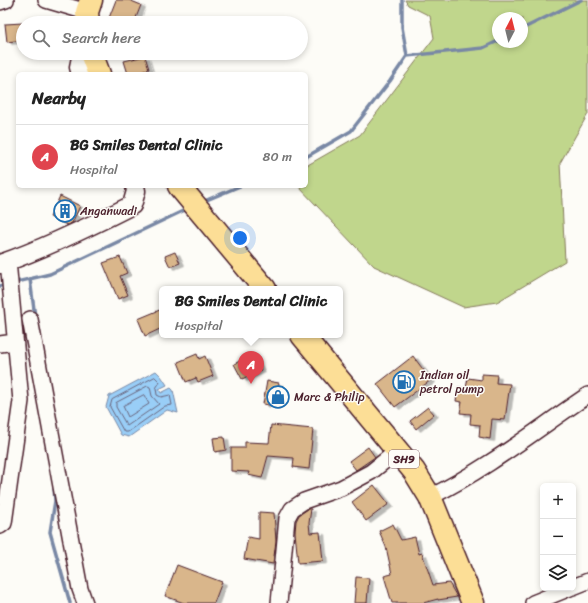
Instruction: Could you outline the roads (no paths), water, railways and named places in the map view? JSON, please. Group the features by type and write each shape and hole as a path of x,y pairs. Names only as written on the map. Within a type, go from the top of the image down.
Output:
{"main road":[{"path":"93,60 97,72"},
{"path":"184,192 208,218 263,286"},
{"name":"SH9","path":"304,338 414,471 430,497 474,603"}],"street":[{"path":"0,2 6,0"},
{"path":"46,0 88,12"},
{"path":"80,60 79,67 80,72"},
{"path":"0,526 4,524 21,402 15,342 4,262 58,241 132,205 135,188"},
{"path":"30,319 80,589 85,603"},
{"path":"0,344 15,342"},
{"path":"430,497 460,482 488,465 588,395"},
{"path":"280,603 285,530 287,518 292,509 304,501 341,488 371,472 397,451"},
{"path":"576,586 588,580"},
{"path":"533,603 563,591"}],"water":[{"path":"156,371 167,385 159,389 161,393 171,388 173,390 178,413 167,410 129,437 121,435 106,407 109,396"}],"waterway":[{"path":"308,156 351,131 390,81 407,56 402,27 402,0"},
{"path":"528,26 581,0"},
{"path":"407,56 483,48 492,44"},
{"path":"202,202 235,188"},
{"path":"13,283 50,274 187,209"},
{"path":"30,279 35,317"},
{"path":"0,286 7,284"},
{"path":"54,488 55,501 50,532 70,603"}],"place":[{"name":"Anganwadi","path":"65,211"},
{"name":"Indian oil petrol pump","path":"404,382"},
{"name":"BG Smiles Dental Clinic","path":"251,384"},
{"name":"Marc & Philip","path":"278,397"}]}
